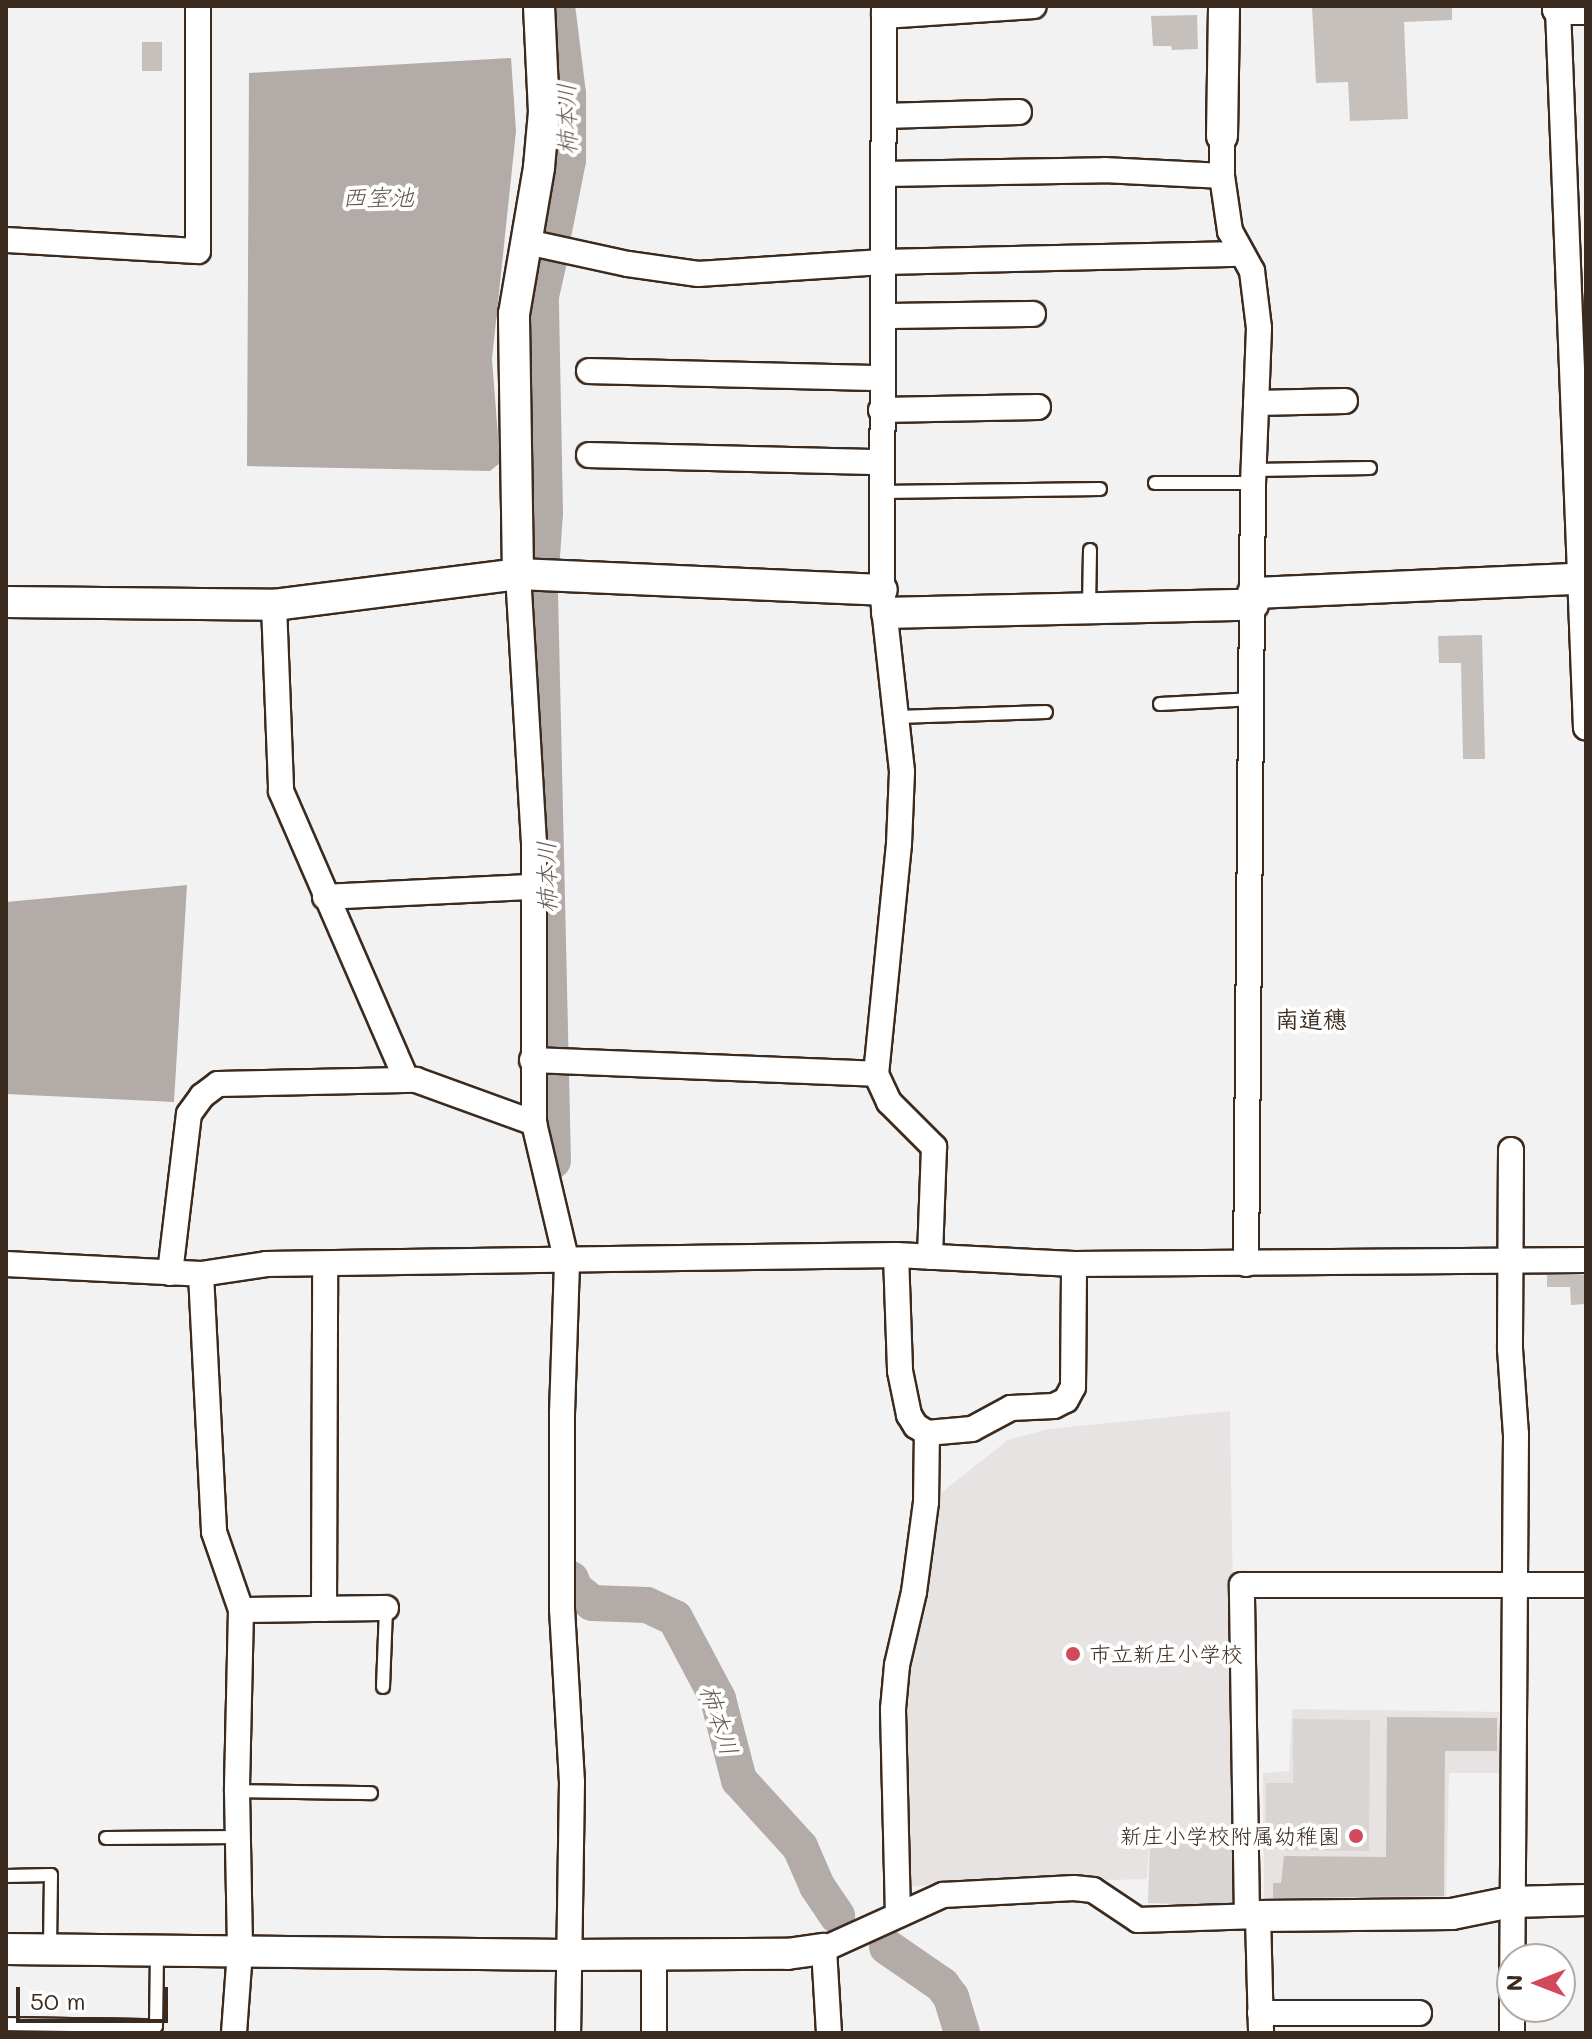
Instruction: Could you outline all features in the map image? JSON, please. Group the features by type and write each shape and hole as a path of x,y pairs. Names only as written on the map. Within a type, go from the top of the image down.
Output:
{"street":[{"path":"6,240 198,251 198,6"},
{"path":"539,6 544,112 514,314 518,574 544,1060 534,1123 567,1263 562,1413 562,1609 572,1782 566,1955 568,2033"},
{"path":"930,1257 934,1147 889,1102 876,1074 899,844 902,772 885,601 881,492 884,11 1034,6"},
{"path":"1224,6 1222,176 1230,231 1252,271 1259,328 1254,476 1246,1264"},
{"path":"1567,8 1586,727"},
{"path":"884,116 1019,112"},
{"path":"884,174 1105,170 1222,176"},
{"path":"527,242 628,264 698,274 883,262 1241,254"},
{"path":"884,316 1033,314"},
{"path":"589,371 882,378"},
{"path":"1256,403 1345,401"},
{"path":"881,410 1038,407"},
{"path":"589,455 881,462"},
{"path":"6,602 274,605 518,574 885,601 1089,608 1580,579"},
{"path":"274,605 281,791 406,1079"},
{"path":"325,897 533,887"},
{"path":"544,1060 876,1074"},
{"path":"170,1273 189,1114 202,1096 218,1084 406,1079 534,1123"},
{"path":"1511,1150 1510,1349 1516,1434 1511,1943"},
{"path":"896,1255 900,1371 909,1415 916,1426 927,1433 972,1429 1011,1408 1054,1406 1066,1400 1073,1387 1074,1264"},
{"path":"6,1264 201,1274 266,1264 567,1263 896,1255 1074,1264 1586,1260"},
{"path":"324,1609 325,1264"},
{"path":"201,1274 214,1532 241,1610 237,1791 240,1951 234,2033"},
{"path":"898,1915 893,1709 897,1665 914,1592 926,1502 927,1433"},
{"path":"1419,2013 1260,2023 1252,1916 1242,1585 1586,1585"},
{"path":"241,1610 386,1608"},
{"path":"6,1949 566,1955 787,1954 824,1949 943,1895 1074,1888 1093,1890 1138,1920 1452,1914 1511,1902 1586,1900"},
{"path":"824,1949 829,2033"},
{"path":"654,1954 654,2033"}],"lane":[{"path":"1155,483 1370,468"},
{"path":"881,492 1100,489"},
{"path":"1089,608 1090,550"},
{"path":"1160,704 1254,699"},
{"path":"897,717 1046,712"},
{"path":"383,1687 386,1608"},
{"path":"237,1791 371,1793"},
{"path":"106,1838 238,1837"},
{"path":"6,1876 51,1875 50,1948"},
{"path":"6,2024 156,2026 157,1951"}],"shaded area":[{"name":"市立新庄小学校","path":"1230,1411 1237,1842 1149,1846 1147,1879 908,1886 906,1687 919,1621 926,1602 937,1496 1008,1440 1048,1429"},
{"name":"新庄小学校附属幼稚園","path":"1292,1709 1507,1712 1508,1773 1449,1773 1446,1905 1270,1907 1264,1900 1263,1773 1289,1771"},
{"path":"1293,1719 1370,1720 1369,1851 1284,1850 1284,1834 1266,1833 1266,1783 1293,1783"},
{"path":"1150,1841 1238,1844 1236,1906 1148,1903"}],"water":[{"name":"西室池","path":"511,58 516,131 492,359 500,463 490,471 247,466 249,73"},
{"path":"187,885 174,1102 6,1094 6,902"}],"building":[{"path":"1312,6 1452,6 1452,20 1404,22 1408,119 1350,121 1348,82 1316,83"},
{"path":"1197,15 1198,49 1172,50 1171,46 1153,46 1151,16"},
{"path":"142,42 162,42 162,71 142,71"},
{"path":"1482,635 1485,759 1463,759 1461,663 1439,663 1438,636"},
{"path":"1547,1275 1586,1275 1586,1304 1571,1305 1570,1287 1547,1287"},
{"path":"1387,1717 1497,1718 1497,1751 1445,1751 1444,1896 1273,1898 1273,1883 1281,1883 1284,1856 1386,1857"}],"waterway":[{"name":"柿本川","path":"554,231 568,160 568,94 557,6"},
{"name":"柿本川","path":"542,556 545,513 541,296 550,256"},
{"name":"柿本川","path":"540,593 553,1161"},
{"name":"柿本川","path":"571,1579 575,1589 592,1603 647,1605 675,1618 718,1699 739,1780 800,1847 817,1886 837,1916"},
{"name":"柿本川","path":"887,1947 942,1985 951,1997 962,2033"}],"place":[{"name":"市立新庄小学校","path":"1073,1654"},
{"name":"新庄小学校附属幼稚園","path":"1356,1836"}],"district":[{"name":"南道穗","path":"1311,1019"}]}
